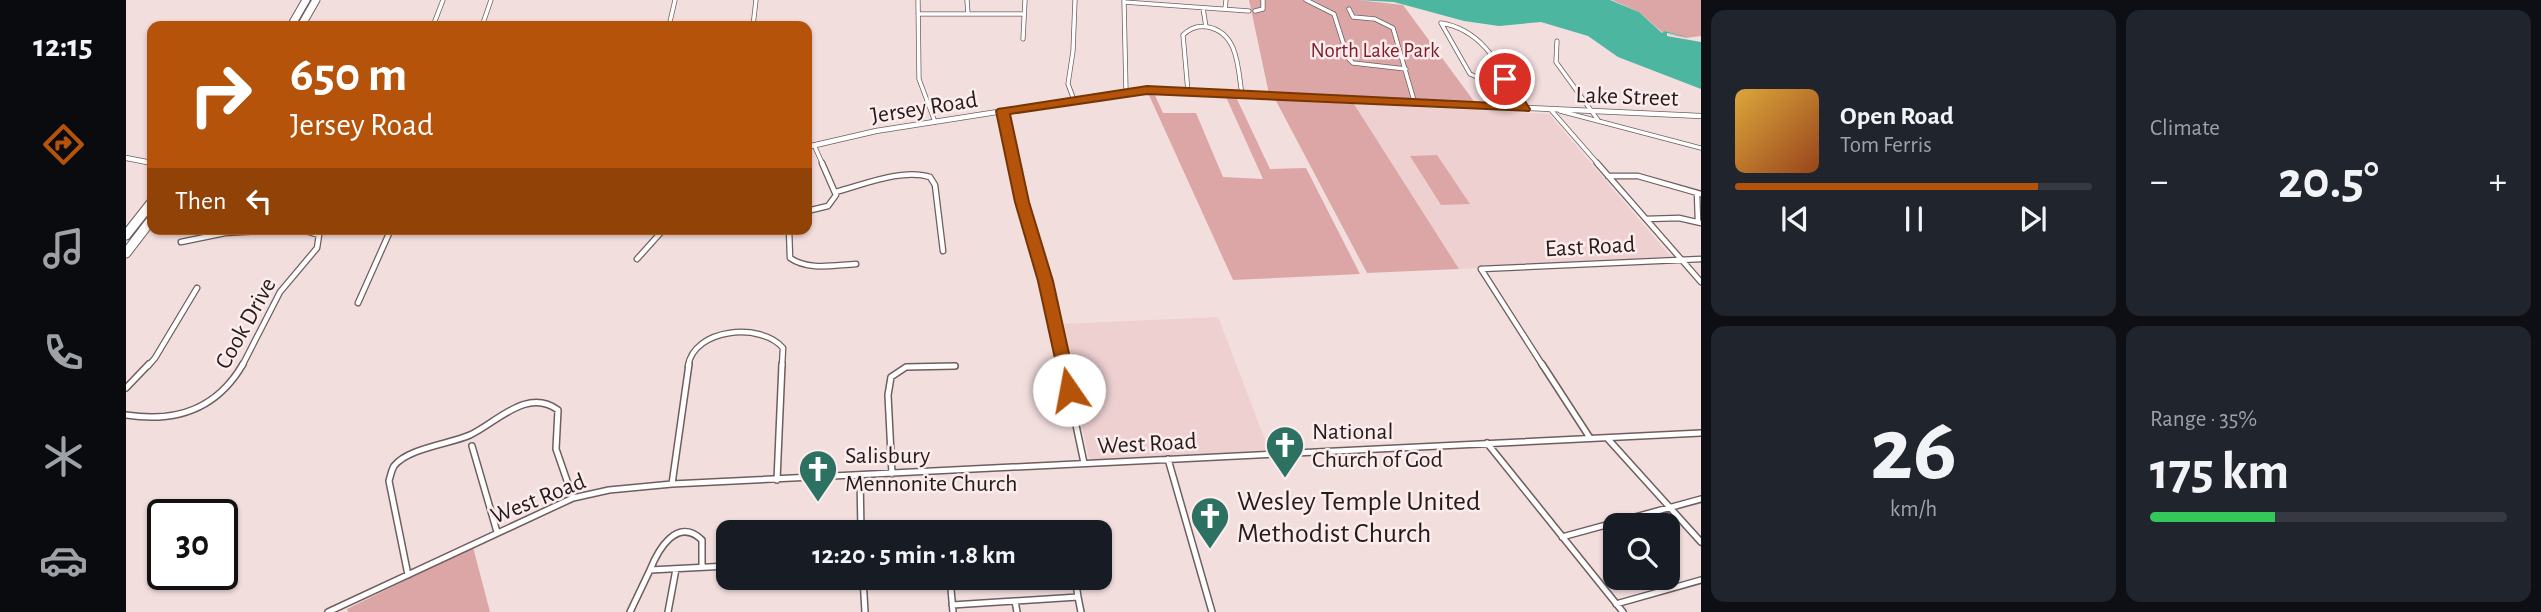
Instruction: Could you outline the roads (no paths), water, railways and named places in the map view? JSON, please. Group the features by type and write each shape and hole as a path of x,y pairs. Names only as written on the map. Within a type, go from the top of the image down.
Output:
{"highway":[{"path":"294,21 306,0"},
{"path":"304,21 316,0"},
{"path":"126,235 147,208"},
{"path":"126,253 147,226"}],"street":[{"path":"435,21 443,0"},
{"path":"484,21 491,0"},
{"path":"669,21 675,0"},
{"path":"754,21 756,0"},
{"path":"918,0 919,83 935,122"},
{"path":"967,0 968,14"},
{"path":"1023,38 1025,0"},
{"path":"1074,100 1068,84 1073,51 1075,0"},
{"path":"1178,0 1179,6"},
{"path":"1225,9 1226,0"},
{"path":"1255,11 1263,9 1263,0"},
{"path":"1306,0 1334,14 1350,60 1363,65 1406,69"},
{"path":"1126,92 1124,1 1249,11"},
{"path":"1203,8 1206,27"},
{"path":"1349,9 1353,17 1375,19 1394,27 1415,104"},
{"path":"918,14 1024,15"},
{"path":"1505,79 1470,74 1441,23 1471,32 1482,44 1505,79 1524,109"},
{"path":"1188,92 1182,35 1192,28 1206,27 1222,32 1231,40 1242,95"},
{"path":"1558,41 1556,62 1599,121"},
{"name":"Jersey Road","path":"814,145 935,122 1126,92 1188,92 1554,110"},
{"path":"1554,110 1701,148"},
{"path":"1554,110 1701,282"},
{"name":"Lake Street","path":"1554,110 1701,116"},
{"path":"1003,111 1022,202 1045,281 1084,463"},
{"path":"812,210 830,205 835,200 835,192 814,145"},
{"path":"126,158 147,162"},
{"path":"835,192 913,175 929,177 935,182 943,251"},
{"path":"1608,176 1638,176 1699,193 1699,222 1679,218 1646,219"},
{"name":"Cook Drive","path":"181,242 215,235"},
{"name":"Cook Drive","path":"126,415 165,416 203,405 221,395 232,382 288,280 315,250 319,235"},
{"path":"358,303 388,235"},
{"path":"637,259 659,235"},
{"path":"789,235 790,258 795,263 856,264"},
{"name":"East Road","path":"1591,439 1481,269 1701,259"},
{"path":"126,388 155,358 197,288"},
{"path":"672,484 691,352 707,339 723,336 767,335 779,342 783,348 777,480"},
{"path":"892,474 888,395 891,377 906,367 955,366"},
{"path":"408,575 389,481 394,466 419,451 469,435 509,408 525,404 551,405 558,410 556,449 573,498"},
{"name":"West Road","path":"328,612 573,498 609,490 672,484 1701,433"},
{"path":"1607,438 1701,542"},
{"path":"1487,443 1623,612"},
{"path":"472,446 497,532"},
{"path":"1168,459 1212,612"},
{"path":"860,476 862,520"},
{"path":"1562,537 1701,499"},
{"path":"630,612 663,542 668,537 693,533 702,540 702,568"},
{"path":"650,570 716,567"},
{"path":"668,612 676,569"},
{"path":"1616,604 1701,580"},
{"path":"864,590 865,612"},
{"path":"951,590 952,609 1078,597"},
{"path":"1077,590 1081,612"},
{"path":"1015,601 1017,612"}],"place":[{"name":"National Church of God","path":"1285,479"},
{"name":"Salisbury Mennonite Church","path":"818,503"},
{"name":"Wesley Temple United Methodist Church","path":"1210,550"}],"park label":[{"name":"North Lake Park","path":"1375,50"}]}
